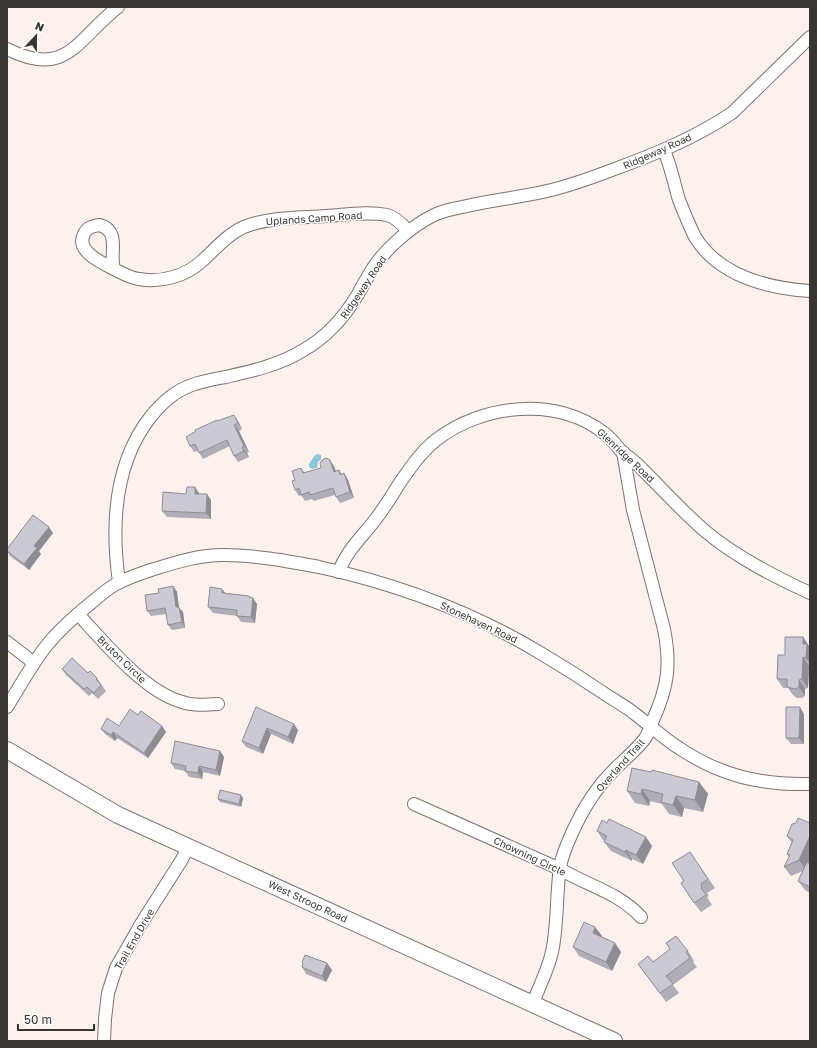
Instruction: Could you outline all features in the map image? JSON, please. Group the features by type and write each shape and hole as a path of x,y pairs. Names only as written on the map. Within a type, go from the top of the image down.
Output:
{"main road":[{"name":"West Stroop Road","path":"7,750 118,815 189,846 533,1004 598,1038 614,1041"}],"street":[{"path":"7,49 40,61 60,57 73,49 106,16 118,7"},
{"name":"Ridgeway Road","path":"119,582 115,535 117,502 129,453 148,421 161,404 173,394 196,383 247,372 284,360 301,352 322,338 335,326 349,308 382,256 408,231 435,215 448,210 556,189 587,180 664,150 721,121 732,113 810,36"},
{"path":"664,150 670,165 679,200 690,227 706,251 719,262 751,280 789,290 810,291"},
{"name":"Uplands Camp Road","path":"114,269 139,279 162,279 175,277 187,272 200,263 236,231 246,226 264,222 335,215 373,214 387,215 402,224 408,231"},
{"name":"Glenridge Road","path":"340,572 343,562 348,554 375,520 411,466 436,440 452,429 470,420 488,414 509,410 528,409 548,410 563,413 597,428 640,467 681,509 727,548 752,564 784,581 810,592"},
{"name":"Overland Trail","path":"533,1004 552,952 560,869 562,859 572,833 583,810 595,792 610,774 646,737 661,702 666,684 668,666 664,629 633,510 622,452"},
{"name":"Stonehaven Road","path":"119,582 180,560 202,556 222,555 255,556 282,560 340,572 397,588 436,601 540,652 635,714 679,748 720,771 766,783 810,784"},
{"path":"7,707 47,645 78,614 108,589 119,582"},
{"name":"Bruton Circle","path":"78,614 132,671 166,696 192,705 218,704"},
{"path":"7,642 34,663"},
{"name":"Chowning Circle","path":"414,804 560,869 573,877 621,899 633,908 641,917"},
{"name":"Trail End Drive","path":"104,1041 108,993 116,968 189,846"}],"water":[{"path":"315,455 321,455 321,459 318,462 317,468 312,469 309,467 309,464"}],"building":[{"path":"234,415 238,423 234,425 244,446 242,447 244,451 234,456 227,440 199,453 195,444 190,446 186,437 196,431 195,430 217,420"},
{"path":"326,458 330,460 334,472 339,470 340,475 344,473 350,492 336,497 333,488 310,495 309,492 301,495 299,488 295,490 292,481 295,480 292,471 301,468 303,473 321,468 320,463"},
{"path":"187,487 195,487 195,494 207,494 206,513 162,511 163,492 186,494"},
{"path":"33,515 49,527 34,546 37,548 24,564 7,551 7,549"},
{"path":"173,586 176,607 179,607 182,622 168,625 165,608 147,611 145,595 159,593 158,589"},
{"path":"210,587 222,589 222,593 249,596 253,598 251,617 237,616 237,610 208,607"},
{"path":"785,637 803,637 803,644 807,644 806,658 803,657 802,679 799,680 799,687 796,689 787,686 787,679 777,679 778,655 785,655"},
{"path":"72,658 88,673 90,671 97,678 96,679 101,685 94,693 87,687 84,689 62,669"},
{"path":"256,707 294,724 288,737 267,728 259,748 242,741"},
{"path":"786,707 800,707 799,738 786,738"},
{"path":"130,709 138,715 141,711 162,726 144,753 113,732 111,735 101,729 107,718 119,726"},
{"path":"175,741 220,751 216,770 199,766 198,773 185,771 186,766 171,763"},
{"path":"632,768 651,772 652,770 699,782 695,800 676,796 673,805 661,802 663,794 642,789 641,794 627,791"},
{"path":"220,790 241,795 239,804 218,799"},
{"path":"798,818 810,823 810,836 799,860 784,867 790,855 787,854 793,840 787,836 792,824 796,823"},
{"path":"609,819 646,837 636,855 626,850 625,852 604,842 607,836 597,831 602,820 607,823"},
{"path":"690,852 708,879 701,884 701,888 706,895 694,903 681,883 684,881 672,863"},
{"path":"807,862 810,864 810,887 798,881"},
{"path":"584,922 595,927 593,933 615,943 606,962 573,947"},
{"path":"676,936 688,951 686,952 690,958 666,976 673,984 660,993 638,964 648,956 653,962 670,949 666,943"},
{"path":"305,955 327,963 322,976 302,967 302,962"}]}
